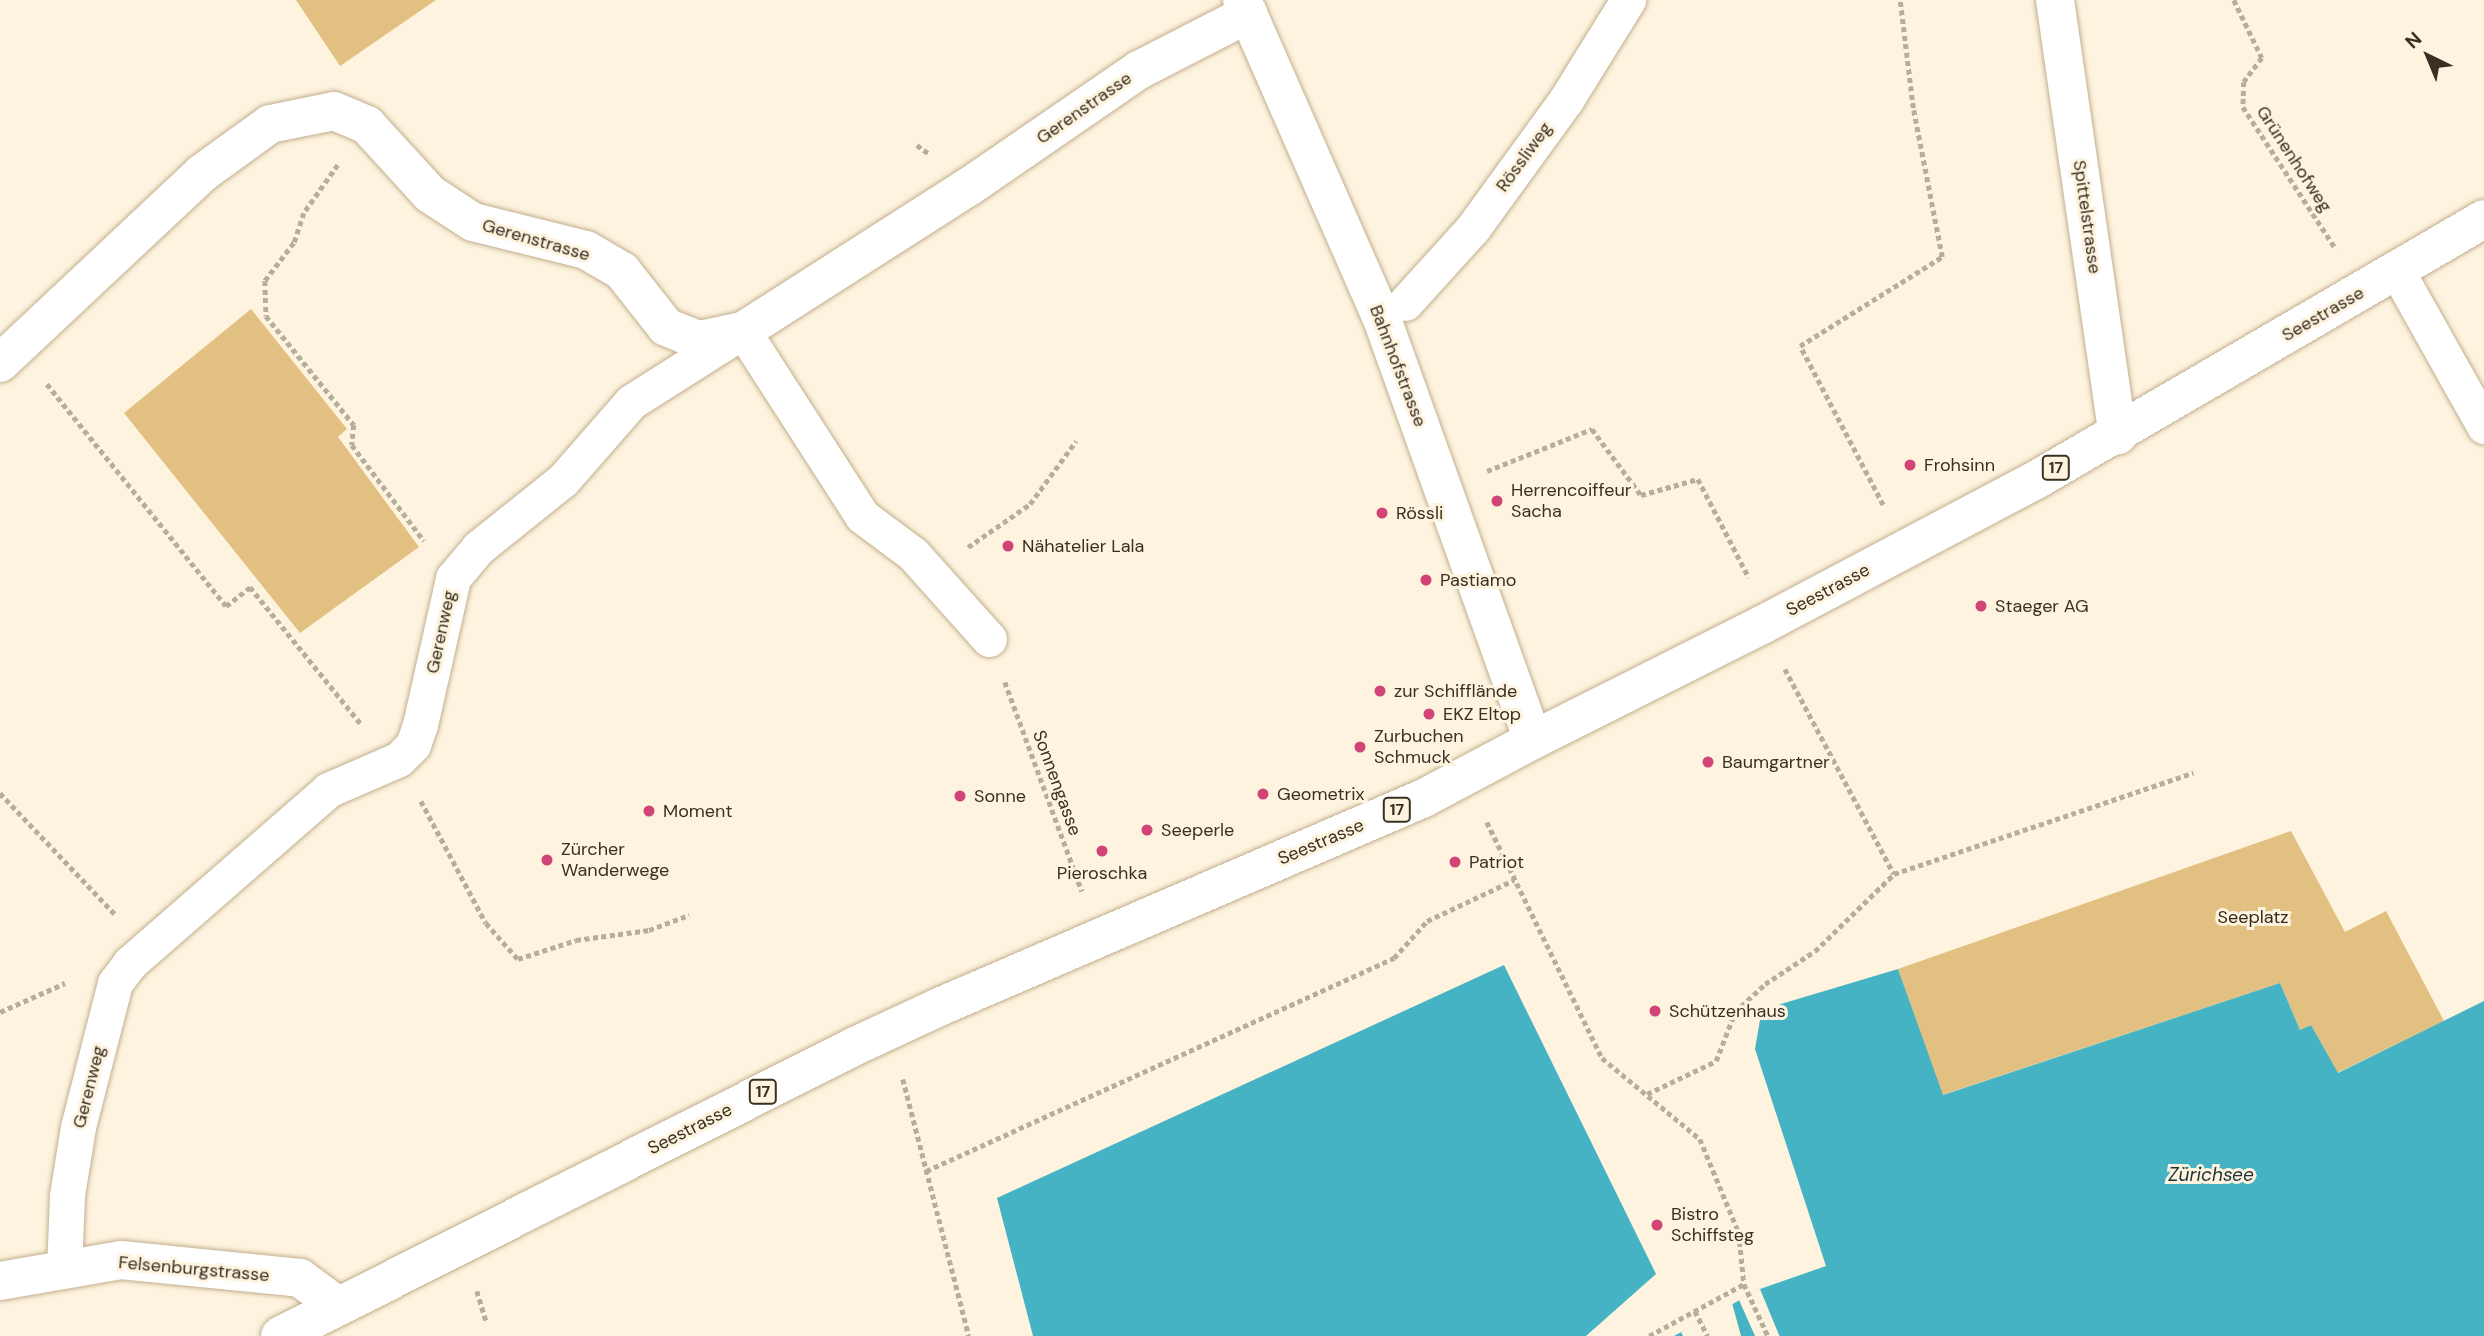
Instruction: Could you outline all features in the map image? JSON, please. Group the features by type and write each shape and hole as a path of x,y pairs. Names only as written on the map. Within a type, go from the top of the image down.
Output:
{"street":[{"name":"Spittelstrasse","path":"2055,0 2118,435"},
{"name":"Gerenstrasse","path":"8,354 201,174 270,124 334,111 368,125 430,194 473,222 586,250 622,271 666,327 699,340 743,331 970,186 1139,70 1245,7"},
{"name":"Bahnhofstrasse","path":"1245,7 1381,316 1533,740"},
{"name":"Seestrasse","path":"280,1336 853,1047 1424,798 1762,625 2118,435 2484,219"},
{"name":"Felsenburgstrasse","path":"0,1281 121,1260 300,1278 338,1306"}],"lane":[{"name":"Rössliweg","path":"1405,303 1474,228 1566,100 1628,0"},
{"path":"2397,271 2484,426"},
{"path":"743,331 862,516 932,573 989,639"},
{"name":"Gerenweg","path":"64,1270 67,1195 81,1114 115,983 130,962 328,790 399,759 413,745 421,725 453,578 478,548 563,480 631,402 743,331"}],"path":[{"path":"1887,512 1800,346 1942,257 1913,108 1900,0"},
{"name":"Grünenhofweg","path":"2234,0 2262,58 2244,82 2243,107 2342,257"},
{"path":"368,125 304,214 294,243 265,281 266,316 354,425 352,446 453,578"},
{"path":"8,354 226,606 250,587 380,747 399,759 486,923 518,959 576,940 649,930 689,915"},
{"path":"1444,489 1592,429 1641,495 1698,479 1751,583"},
{"path":"932,573 1030,504 1076,442"},
{"path":"1762,625 1894,874"},
{"name":"Sonnengasse","path":"989,639 1100,937"},
{"path":"1647,1094 1716,1061 1735,1012 1765,984 1815,951 1894,874 2193,773"},
{"path":"0,793 147,948"},
{"path":"1487,821 1602,1058 1700,1139 1739,1233 1744,1284 1768,1336"},
{"path":"926,1171 1394,958 1427,921 1514,880"},
{"path":"900,1069 969,1336"},
{"path":"1649,1336 1744,1284"},
{"path":"478,1291 486,1321"},
{"path":"1695,1311 1708,1336"}],"green space":[{"path":"296,0 436,0 340,66"},
{"path":"251,309 347,429 338,437 419,547 300,633 124,413"},
{"name":"Seeplatz","path":"2291,831 2345,932 2386,911 2444,1021 2337,1073 2311,1025 2300,1030 2280,983 1942,1095 1898,969"}],"water":[{"path":"1504,965 1656,1274 1586,1336 1033,1336 997,1198"},
{"name":"Zürichsee","path":"1898,969 1943,1095 2280,983 2300,1030 2311,1025 2338,1073 2484,1001 2484,1336 1674,1336 1760,1289 1826,1266 1755,1049 1760,1020 1781,1004"}],"pier":[{"path":"1760,1289 1780,1336 1755,1336 1739,1300"},
{"path":"1732,1303 1741,1336 1683,1336 1681,1332"}],"place":[{"name":"Frohsinn","path":"1910,465"},
{"name":"Herrencoiffeur Sacha","path":"1497,501"},
{"name":"Rössli","path":"1382,513"},
{"name":"Nähatelier Lala","path":"1008,546"},
{"name":"Pastiamo","path":"1426,580"},
{"name":"Staeger AG","path":"1981,606"},
{"name":"zur Schifflände","path":"1380,691"},
{"name":"EKZ Eltop","path":"1429,714"},
{"name":"Zurbuchen Schmuck","path":"1360,747"},
{"name":"Baumgartner","path":"1708,762"},
{"name":"Geometrix","path":"1263,794"},
{"name":"Sonne","path":"960,796"},
{"name":"Moment","path":"649,811"},
{"name":"Seeperle","path":"1147,830"},
{"name":"Pieroschka","path":"1102,851"},
{"name":"Zürcher Wanderwege","path":"547,860"},
{"name":"Patriot","path":"1455,862"},
{"name":"Schützenhaus","path":"1655,1011"},
{"name":"Bistro Schiffsteg","path":"1657,1225"}]}
